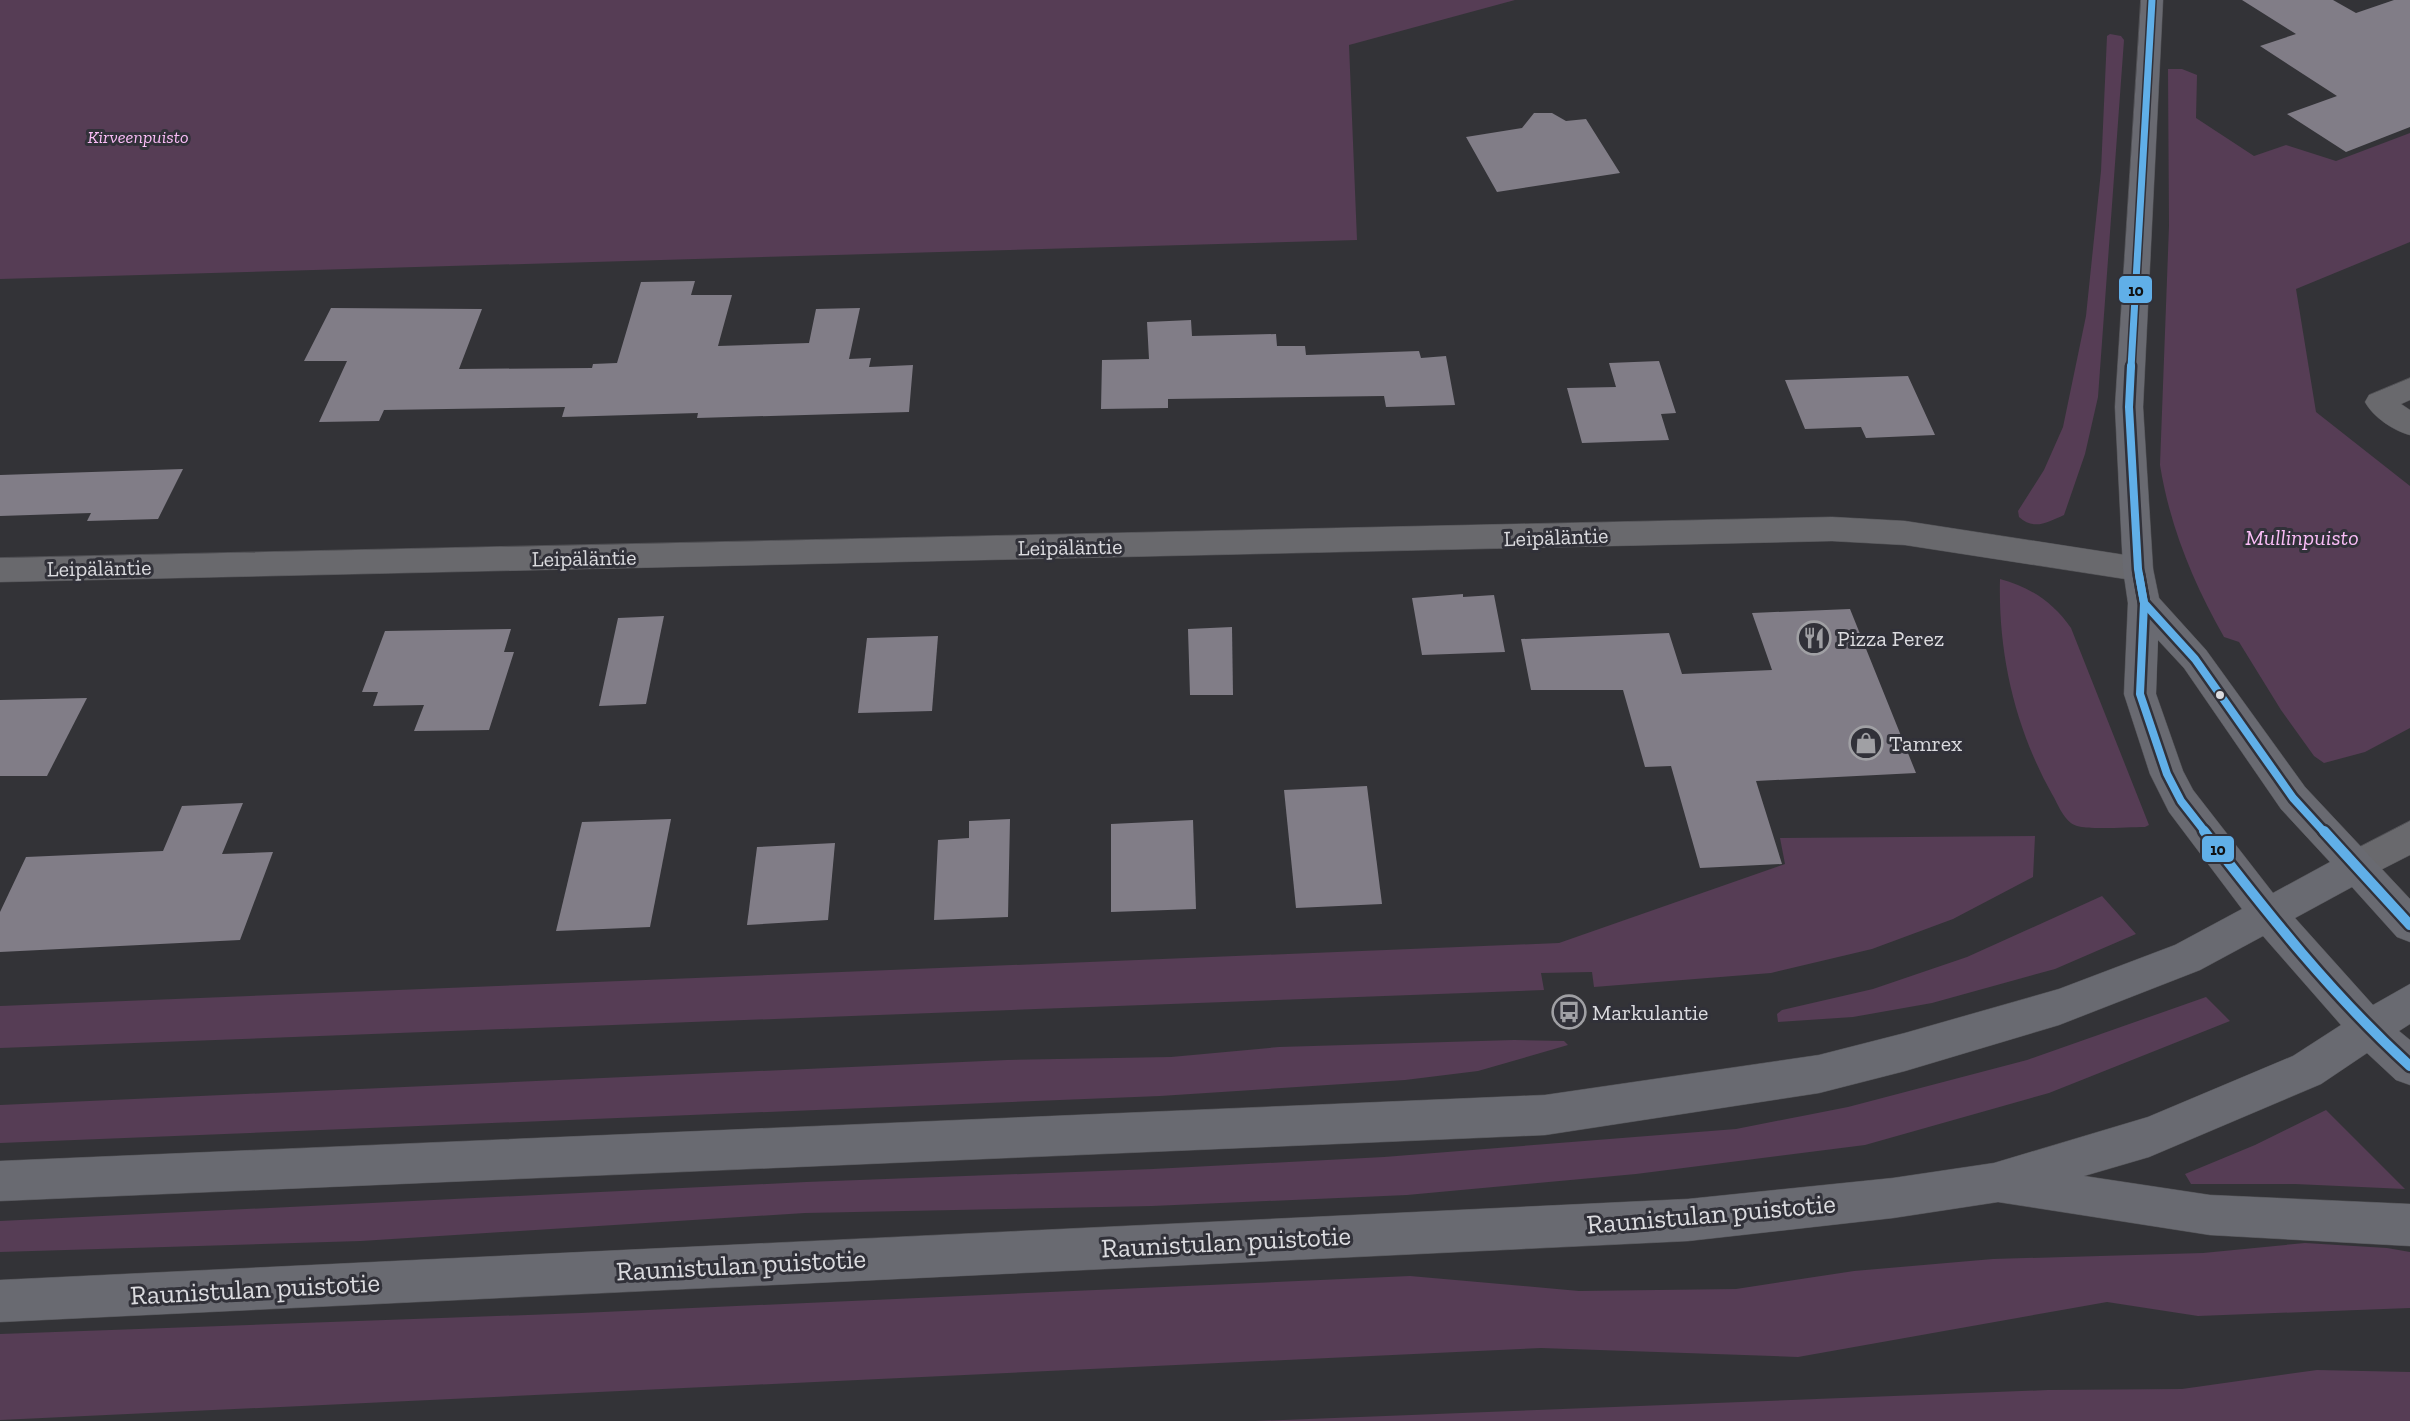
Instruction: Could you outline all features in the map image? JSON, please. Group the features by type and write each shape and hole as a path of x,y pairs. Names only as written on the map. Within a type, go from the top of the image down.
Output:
{"main road":[{"path":"2152,0 2129,406 2138,569 2144,603 2140,694 2167,774 2181,801 2267,913 2368,1028 2410,1066"},
{"path":"2144,603 2195,659 2251,742 2293,798 2410,925"},
{"path":"0,1181 1545,1115 1698,1094 1786,1079 1905,1052 2059,1007 2176,962 2355,867"},
{"name":"Raunistulan puistotie","path":"0,1300 1726,1217 1893,1198 1994,1183 2149,1137 2279,1084 2307,1070 2410,1002"},
{"path":"1994,1183 2210,1215 2410,1225"}],"street":[{"path":"2410,388 2379,402 2410,425"},
{"name":"Leipäläntie","path":"0,570 1832,529 1905,533 2138,569"},
{"path":"2355,867 2410,837"}],"green space":[{"name":"Kirveenpuisto","path":"0,0 1515,0 1349,45 1357,240 0,279"},
{"path":"2110,34 2121,36 2124,40 2098,397 2085,454 2064,515 2041,524 2030,524 2019,517 2018,511 2044,470 2063,427 2086,316 2101,171 2107,36"},
{"name":"Mullinpuisto","path":"2168,69 2182,69 2197,75 2196,118 2254,156 2286,145 2336,161 2410,133 2410,242 2296,289 2316,412 2410,486 2410,728 2365,752 2324,763 2314,756 2281,710 2239,642 2224,637 2202,596 2184,554 2164,488 2160,465 2169,226"},
{"path":"2000,579 2021,586 2049,603 2071,628 2149,825 2145,827 2083,827 2072,824 2062,812 2028,743 2011,690 2002,635"},
{"path":"2035,836 2033,877 1953,919 1872,949 1771,973 1594,987 1592,972 1541,973 1544,990 0,1048 0,1006 1559,943 1785,864 1780,838"},
{"path":"2102,896 2136,934 2055,969 1932,1003 1853,1017 1778,1022 1777,1014 1782,1010 1873,989 1967,957"},
{"path":"2206,997 2230,1021 2049,1093 1865,1145 1636,1174 1407,1195 1152,1206 805,1213 361,1241 0,1252 0,1221 1384,1157 1736,1129 1848,1107 2027,1060"},
{"path":"1514,1040 1564,1041 1568,1045 1478,1071 1405,1080 1160,1096 0,1143 0,1105 1007,1060 1171,1057 1279,1047"},
{"path":"2326,1110 2405,1189 2295,1184 2191,1184 2185,1174 2255,1145"},
{"path":"2305,1243 2387,1248 2410,1252 2410,1308 2198,1316 2107,1302 1798,1357 1541,1348 0,1420 0,1334 581,1313 1410,1276 1579,1291 1736,1289 1854,1271 1993,1259 2203,1253"},
{"path":"2317,1370 2410,1372 2410,1421 1255,1421 2048,1390 2182,1389"}],"building":[{"path":"2242,0 2333,0 2356,13 2394,0 2410,0 2410,127 2346,152 2287,114 2337,96 2260,46 2296,34"},
{"path":"1534,113 1552,113 1566,121 1586,119 1620,173 1497,192 1466,137 1522,128"},
{"path":"695,281 691,295 732,295 718,346 809,343 816,309 860,308 849,359 871,358 869,367 913,365 909,412 697,418 698,413 562,417 565,407 384,410 379,421 319,422 347,361 304,361 331,308 482,309 459,369 592,368 593,364 617,363 641,282"},
{"path":"1191,320 1192,336 1276,334 1277,346 1305,346 1306,355 1419,351 1421,358 1446,356 1455,405 1386,407 1384,396 1168,399 1168,408 1101,409 1102,360 1149,359 1147,322"},
{"path":"1659,361 1676,413 1661,414 1669,440 1582,443 1567,388 1616,387 1609,363"},
{"path":"1908,376 1935,435 1866,438 1861,427 1805,429 1785,380"},
{"path":"183,469 158,519 87,521 91,513 0,516 0,475"},
{"path":"1463,594 1463,597 1494,595 1505,652 1422,655 1412,598"},
{"path":"1850,609 1916,773 1756,781 1782,864 1700,868 1671,766 1645,767 1623,690 1531,690 1521,639 1669,633 1682,674 1772,670 1752,613"},
{"path":"664,616 646,704 599,706 618,618"},
{"path":"1232,627 1233,695 1190,695 1188,629"},
{"path":"511,629 504,652 514,652 489,730 414,731 424,705 373,706 378,692 362,692 385,631"},
{"path":"938,636 932,711 858,713 867,638"},
{"path":"87,698 47,776 0,776 0,700"},
{"path":"1367,786 1382,904 1296,908 1284,790"},
{"path":"243,803 222,854 273,852 240,940 0,952 0,912 26,857 163,851 182,806"},
{"path":"671,819 650,927 556,931 582,822"},
{"path":"1010,819 1008,917 934,920 938,840 969,838 969,821"},
{"path":"1193,820 1196,909 1111,912 1111,824"},
{"path":"835,843 828,920 747,925 757,847"}],"transit line":[{"name":"10","path":"2152,0 2129,407 2138,569 2144,603 2140,694 2167,774 2181,801 2267,913 2368,1028 2410,1066"},
{"name":"10","path":"2139,575 2144,603 2195,659 2293,798 2410,925"}],"place":[{"name":"Pizza Perez","path":"1814,638"},
{"name":"Tamrex","path":"1866,743"},
{"name":"Markulantie","path":"1569,1012"}]}
